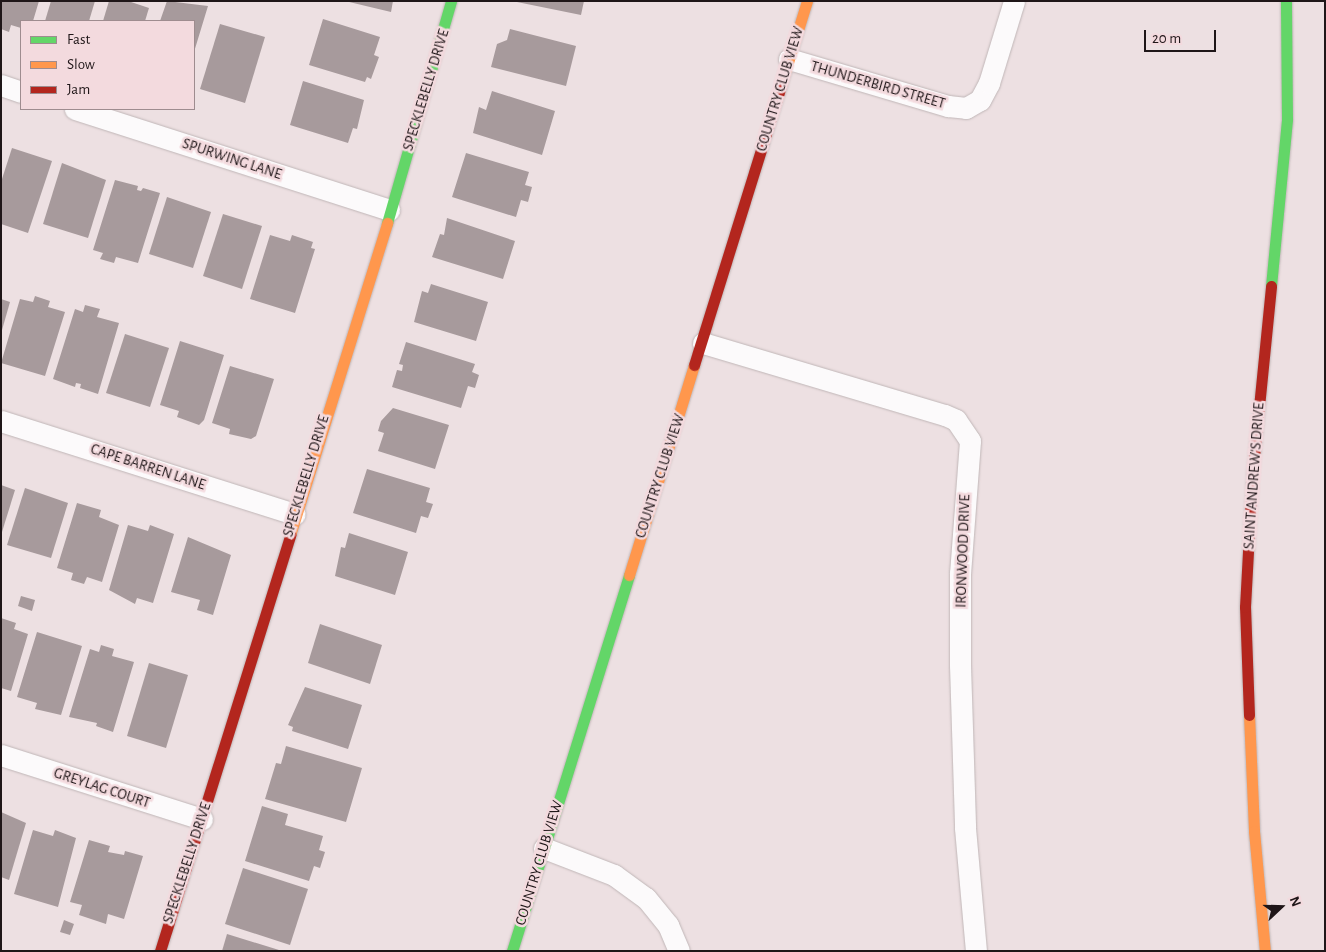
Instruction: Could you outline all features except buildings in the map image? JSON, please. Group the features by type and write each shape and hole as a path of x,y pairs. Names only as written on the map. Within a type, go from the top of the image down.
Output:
{"street":[{"name":"SPECKLEBELLY DRIVE","path":"160,951 389,210 451,1"},
{"name":"COUNTRY CLUB VIEW","path":"512,951 703,343 807,1"},
{"name":"THUNDERBIRD STREET","path":"789,59 966,108 980,100 989,83 1014,1"},
{"name":"SAINT ANDREW'S DRIVE","path":"1265,951 1254,831 1245,607 1252,477 1287,119 1286,1"},
{"path":"1,85 20,92"},
{"name":"SPURWING LANE","path":"77,110 389,210"},
{"name":"IRONWOOD DRIVE","path":"703,343 945,415 956,420 970,441 960,573 960,664 965,828 976,951"},
{"name":"CAPE BARREN LANE","path":"1,421 295,514"},
{"name":"GREYLAG COURT","path":"1,756 202,819"},
{"path":"544,848 614,876 646,898 668,925 679,951"}],"traffic: fast":[{"path":"387,223 451,1"},
{"path":"1271,286 1287,119 1286,1"},
{"path":"512,951 629,575"}],"traffic: slow":[{"path":"781,85 807,1"},
{"path":"290,535 387,223"},
{"path":"629,575 694,365"},
{"path":"1249,715 1254,831 1265,951"}],"traffic: jam":[{"path":"694,365 781,85"},
{"path":"1249,715 1245,607 1252,477 1271,286"},
{"path":"160,951 290,535"}]}
